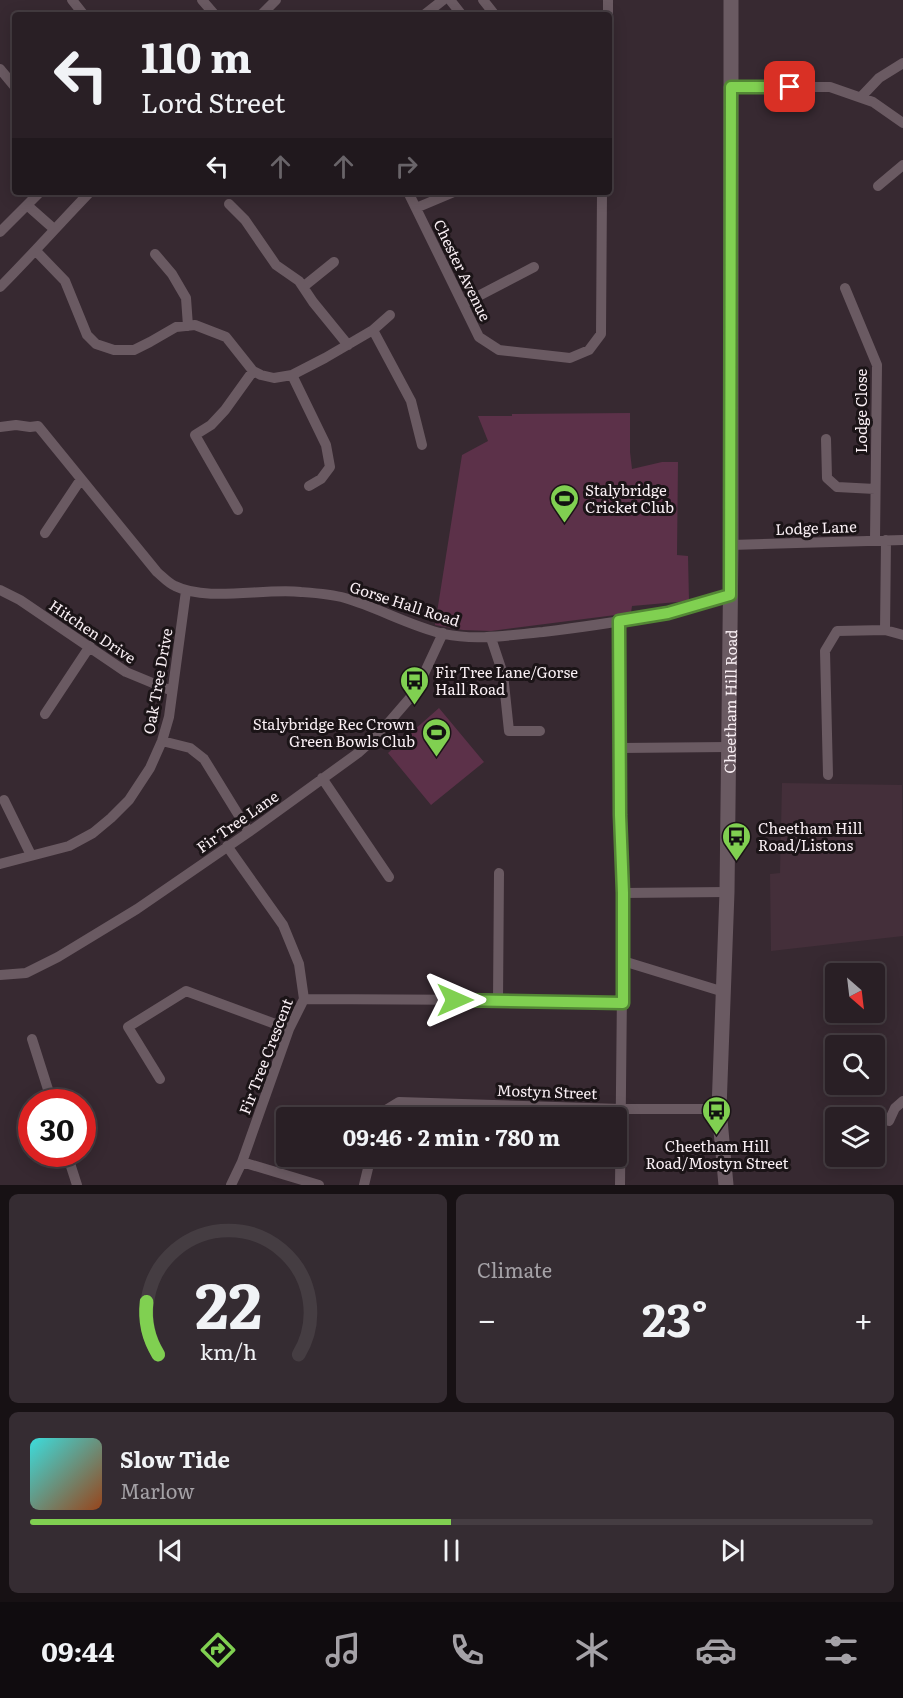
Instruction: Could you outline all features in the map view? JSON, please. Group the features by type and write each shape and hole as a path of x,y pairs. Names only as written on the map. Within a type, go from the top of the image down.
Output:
{"main road":[{"name":"Cheetham Hill Road","path":"726,1185 719,1109 727,892 731,545 731,0"}],"street":[{"path":"72,0 82,12"},
{"path":"264,12 276,0"},
{"path":"428,12 443,0"},
{"path":"450,0 460,12"},
{"path":"483,0 493,12"},
{"path":"861,97 879,78 903,63"},
{"path":"0,69 12,83"},
{"path":"731,87 830,87 873,102 903,123"},
{"path":"878,186 903,165"},
{"path":"0,232 37,195"},
{"path":"0,286 36,251 87,195"},
{"name":"Chester Avenue","path":"410,195 479,337 499,350 570,358 589,350 601,334 602,195"},
{"path":"416,208 447,195"},
{"path":"229,204 245,220 276,265 299,281 348,345"},
{"path":"28,206 54,229"},
{"path":"36,251 65,281 87,334 96,344 114,350 134,350 176,327 195,325 226,337 253,371 274,378 292,375 348,345 373,330 390,315"},
{"path":"156,254 172,274 186,298 188,326"},
{"path":"303,287 334,262"},
{"path":"463,304 534,267"},
{"name":"Lodge Close","path":"845,288 877,365 875,540"},
{"path":"373,330 411,401 423,445"},
{"path":"238,510 193,430 211,425 225,410 253,371"},
{"path":"292,375 326,445 330,467 321,479 309,486"},
{"name":"Gorse Hall Road","path":"0,427 38,426 157,572 172,585 186,591 204,594 268,590 323,594 344,598 443,633 491,638 589,626 673,612 730,595"},
{"path":"826,439 828,478 837,487 875,489"},
{"path":"45,533 81,479"},
{"path":"885,630 886,540"},
{"name":"Lodge Lane","path":"731,545 903,540"},
{"name":"Oak Tree Drive","path":"0,864 69,846 93,832 129,800 150,768 162,741 169,717 186,591"},
{"name":"Hitchen Drive","path":"2,594 20,600 126,672 172,691"},
{"path":"619,621 620,815 623,893 621,1107"},
{"path":"828,775 825,651 837,631 885,630 903,635"},
{"name":"Fir Tree Lane","path":"0,975 26,973 58,957 137,909 358,753 378,735 416,691 443,633"},
{"path":"491,638 503,674 509,731 540,731"},
{"path":"45,714 90,646"},
{"path":"162,741 190,748 204,759 249,832"},
{"path":"620,748 728,747"},
{"path":"322,778 389,877"},
{"path":"4,800 31,855"},
{"name":"Fir Tree Crescent","path":"227,846 283,925 299,964 304,999 289,1029 242,1162 231,1185"},
{"path":"498,1000 499,873"},
{"path":"623,893 727,892"},
{"path":"623,961 724,992"},
{"path":"160,1079 128,1027 186,991 289,1029"},
{"path":"304,999 623,1003"},
{"path":"32,1039 48,1089"},
{"path":"889,1121 895,1108 903,1101"},
{"name":"Mostyn Street","path":"391,1107 399,1102 558,1107"},
{"name":"Mostyn Street","path":"627,1109 719,1109"},
{"path":"242,1162 319,1185"},
{"path":"71,1167 77,1185"},
{"path":"364,1185 368,1167"},
{"path":"620,1167 620,1185"}],"shaded area":[{"name":"Stalybridge Cricket Club","path":"630,413 632,469 662,462 678,462 677,555 688,556 689,601 632,606 631,613 491,631 463,630 435,625 462,455 488,441 478,416"},
{"name":"Stalybridge Rec Crown Green Bowls Club","path":"439,708 484,762 431,805 388,753"},
{"path":"782,783 902,785 903,936 771,951 770,874 780,873"}],"place":[{"name":"Stalybridge Cricket Club","path":"564,524"},
{"name":"Fir Tree Lane/Gorse Hall Road","path":"414,706"},
{"name":"Stalybridge Rec Crown Green Bowls Club","path":"436,758"},
{"name":"Cheetham Hill Road/Listons","path":"737,862"},
{"name":"Cheetham Hill Road/Mostyn Street","path":"717,1136"}],"route":[{"path":"455,1000 623,1003 619,621 656,616 698,606 730,595 731,87 790,87"}]}
